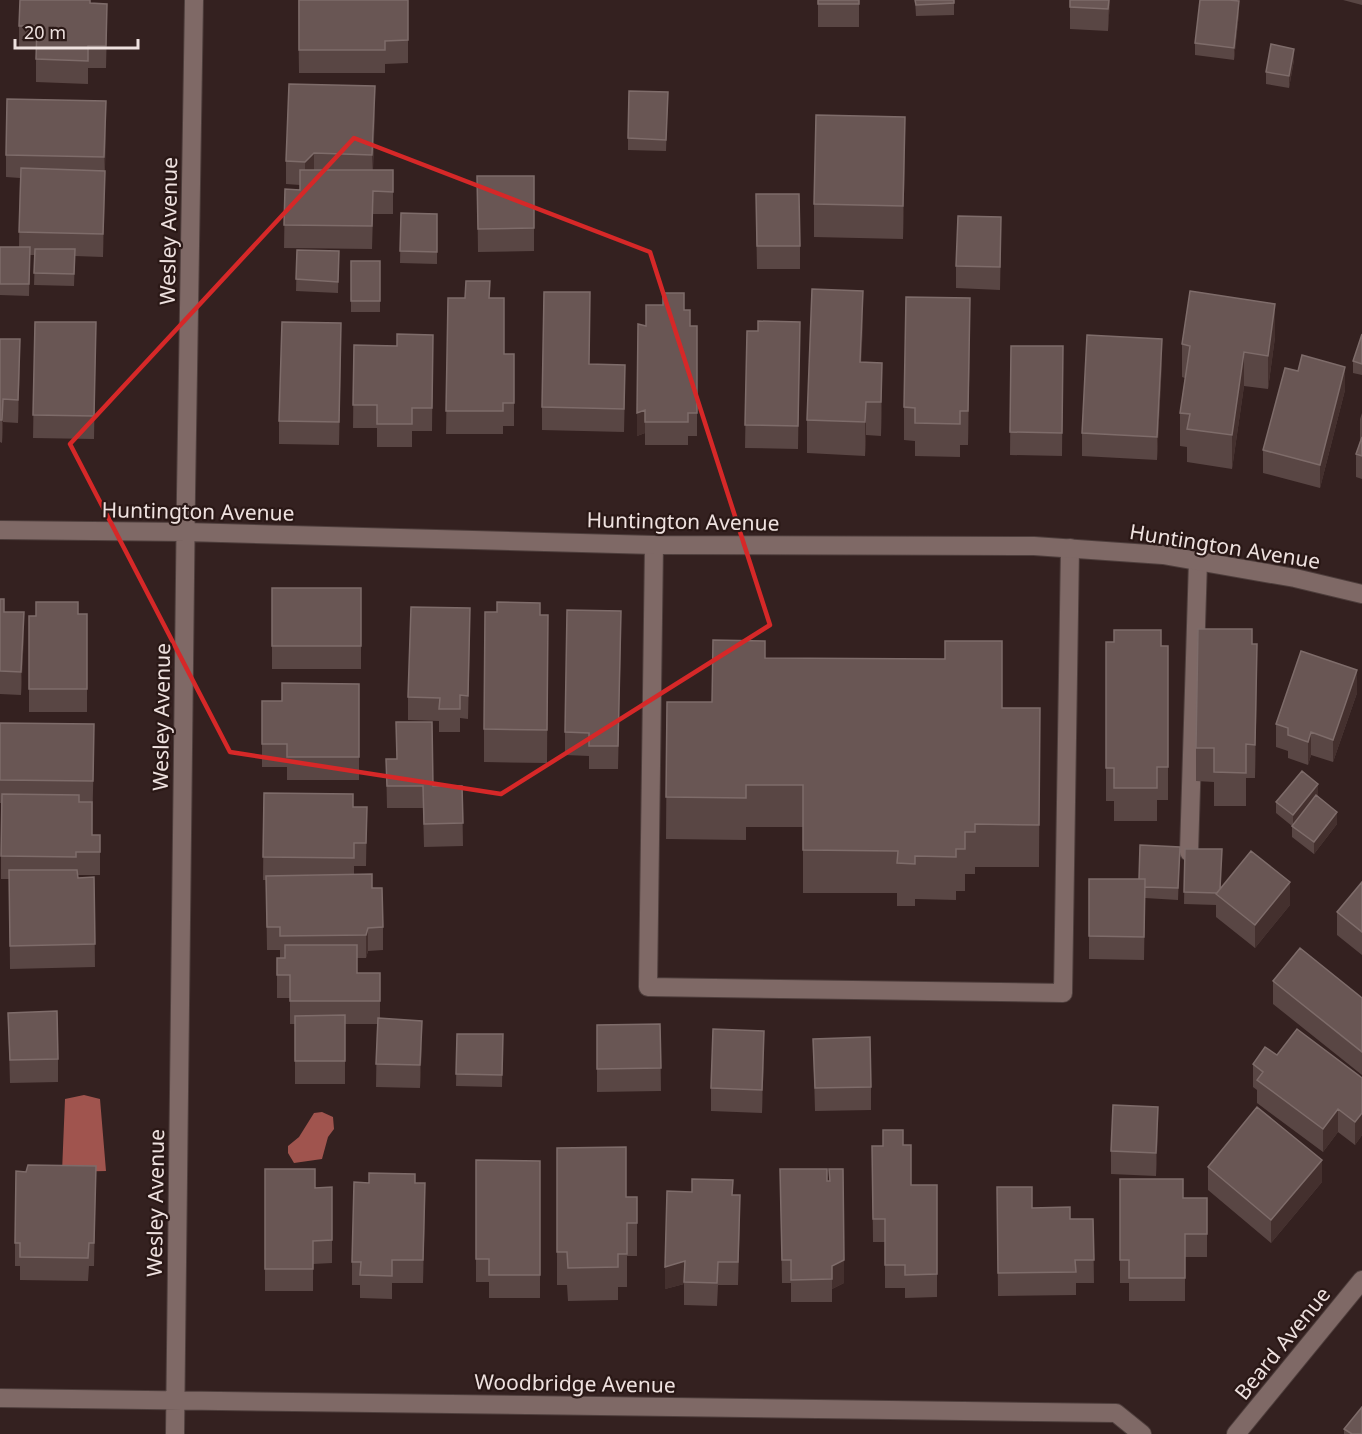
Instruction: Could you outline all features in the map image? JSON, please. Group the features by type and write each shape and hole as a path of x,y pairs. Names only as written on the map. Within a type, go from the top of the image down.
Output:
{"street":[{"name":"Wesley Avenue","path":"175,1434 195,0"},
{"name":"Huntington Avenue","path":"0,531 186,532 654,545 1034,546 1163,555 1295,578 1362,594"},
{"path":"654,545 648,987 1063,993 1070,548"},
{"path":"1189,852 1198,561"},
{"name":"Beard Avenue","path":"1236,1434 1362,1280"},
{"name":"Woodbridge Avenue","path":"0,1398 1116,1413 1142,1434"}],"highlighted area":[{"path":"354,138 650,252 770,625 501,794 230,752 70,444"}],"shaded area":[{"path":"84,1095 100,1099 106,1171 62,1172 65,1099"},
{"path":"322,1112 333,1117 334,1129 328,1137 322,1159 294,1163 288,1153 288,1146 299,1137 314,1113"}],"building":[{"path":"20,0 90,0 90,3 107,4 106,46 88,46 88,61 36,59 37,26 19,26"},
{"path":"299,0 408,0 408,40 385,41 385,50 299,50"},
{"path":"818,0 859,0 859,4 818,4"},
{"path":"915,0 954,0 954,3 916,5"},
{"path":"1070,0 1109,0 1108,9 1070,7"},
{"path":"1200,0 1239,1 1234,48 1195,43"},
{"path":"1271,44 1294,49 1289,76 1266,72"},
{"path":"289,84 375,86 372,155 314,153 305,162 286,161"},
{"path":"629,91 668,92 666,140 628,138"},
{"path":"7,99 106,101 104,157 6,155"},
{"path":"816,115 905,117 903,206 814,204"},
{"path":"21,168 105,171 103,234 19,232"},
{"path":"300,170 393,170 393,192 373,191 372,226 284,225 285,189 300,190"},
{"path":"477,176 534,176 534,228 478,229"},
{"path":"756,194 799,194 800,246 757,246"},
{"path":"401,213 437,214 437,252 400,251"},
{"path":"958,216 1001,217 1000,267 956,266"},
{"path":"0,247 30,247 29,284 0,284"},
{"path":"35,249 75,249 74,274 34,273"},
{"path":"297,250 339,251 338,282 296,279"},
{"path":"351,261 380,261 380,301 351,301"},
{"path":"466,281 490,281 489,298 504,298 504,354 514,354 514,403 503,403 503,411 446,411 448,298 465,298"},
{"path":"812,289 863,291 860,362 882,363 881,402 866,402 865,422 807,420"},
{"path":"1190,291 1275,304 1268,356 1244,352 1232,435 1187,429 1190,414 1180,413 1190,346 1182,344"},
{"path":"544,292 590,292 589,364 625,365 624,409 542,407"},
{"path":"663,293 684,293 684,310 690,310 690,326 697,326 697,413 688,413 688,422 645,422 645,410 637,413 638,324 646,326 646,305 663,305"},
{"path":"906,297 970,298 968,411 960,411 960,424 915,423 915,408 904,407"},
{"path":"758,321 800,322 798,426 745,425 747,331 758,331"},
{"path":"35,322 96,322 94,416 33,415"},
{"path":"282,322 341,323 339,422 279,421"},
{"path":"397,334 433,335 432,408 412,408 412,424 377,424 377,405 353,405 354,345 397,346"},
{"path":"1362,334 1362,364 1353,361"},
{"path":"1087,335 1162,339 1157,437 1082,433"},
{"path":"0,339 20,339 18,400 3,399 2,420 0,420"},
{"path":"1011,346 1063,346 1062,433 1010,432"},
{"path":"1302,355 1345,367 1320,465 1263,450 1285,368 1298,371"},
{"path":"1362,437 1362,456 1356,454"},
{"path":"272,588 361,588 361,646 272,646"},
{"path":"0,599 4,599 4,612 24,612 21,672 0,671"},
{"path":"36,602 78,602 78,614 87,614 87,689 29,689 29,616 36,616"},
{"path":"497,602 540,603 540,615 548,615 547,730 484,729 485,612 497,612"},
{"path":"411,607 470,608 468,696 460,695 460,709 439,709 440,698 408,697"},
{"path":"567,610 621,611 618,746 589,746 589,733 565,732"},
{"path":"1198,629 1252,629 1252,644 1257,644 1255,745 1246,744 1246,773 1214,772 1214,748 1196,748"},
{"path":"1114,630 1161,630 1161,646 1168,646 1168,767 1157,767 1157,788 1114,788 1114,768 1106,768 1106,642 1114,642"},
{"path":"713,640 765,641 765,658 945,659 945,641 1002,641 1002,708 1040,708 1039,825 975,824 975,832 965,832 965,849 956,849 956,857 915,856 915,864 897,863 898,851 803,850 803,785 746,785 746,798 666,797 667,702 712,702"},
{"path":"1301,651 1357,670 1333,740 1311,732 1308,742 1288,735 1288,728 1276,724"},
{"path":"282,683 359,684 359,757 287,757 287,744 262,744 262,701 282,701"},
{"path":"396,722 432,722 433,786 462,786 463,823 424,824 423,786 387,786 386,759 397,759"},
{"path":"0,723 94,724 93,781 0,780"},
{"path":"1302,771 1318,784 1293,815 1276,802"},
{"path":"264,793 353,794 353,807 367,807 366,843 354,843 354,858 263,857"},
{"path":"2,794 79,795 79,802 92,802 92,835 100,835 100,852 76,852 76,857 1,856"},
{"path":"1316,795 1337,812 1314,842 1292,826"},
{"path":"1140,845 1180,847 1178,888 1145,887 1145,879 1139,879"},
{"path":"1185,849 1222,849 1220,889 1217,893 1184,892"},
{"path":"1251,851 1290,882 1255,925 1216,894"},
{"path":"9,870 77,870 78,878 94,877 95,944 10,946"},
{"path":"372,874 372,888 382,888 383,927 368,928 366,935 280,936 280,927 267,927 266,876"},
{"path":"1089,879 1145,879 1144,937 1089,936"},
{"path":"1362,882 1362,932 1337,912"},
{"path":"285,945 357,945 357,973 380,973 380,1001 290,1001 290,975 277,975 277,958 285,958"},
{"path":"1300,948 1362,998 1362,1052 1273,981"},
{"path":"57,1011 58,1059 10,1060 8,1013"},
{"path":"345,1015 345,1061 295,1061 295,1016"},
{"path":"378,1018 422,1021 420,1065 376,1064"},
{"path":"660,1024 661,1068 597,1069 597,1025"},
{"path":"713,1029 764,1031 762,1090 711,1088"},
{"path":"1297,1029 1362,1078 1362,1113 1355,1122 1338,1109 1323,1129 1257,1080 1263,1072 1253,1064 1265,1047 1277,1055"},
{"path":"457,1034 503,1034 502,1075 456,1074"},
{"path":"870,1037 871,1087 815,1088 813,1039"},
{"path":"1113,1105 1158,1107 1156,1153 1111,1151"},
{"path":"1257,1107 1322,1160 1271,1220 1208,1167"},
{"path":"883,1130 903,1130 903,1145 911,1145 911,1185 937,1185 937,1274 905,1275 905,1265 885,1265 885,1219 873,1219 872,1146 883,1146"},
{"path":"626,1147 626,1197 637,1197 637,1223 627,1223 627,1254 618,1254 618,1267 568,1268 567,1252 557,1252 557,1148"},
{"path":"476,1160 540,1161 540,1275 489,1275 489,1259 476,1259"},
{"path":"28,1165 96,1166 94,1243 89,1243 88,1258 20,1257 20,1243 15,1243 16,1171 26,1172"},
{"path":"265,1169 315,1169 315,1188 332,1187 332,1240 313,1241 313,1269 265,1269"},
{"path":"780,1169 827,1169 827,1181 830,1181 829,1169 843,1169 844,1260 832,1266 832,1279 791,1280 791,1260 782,1260"},
{"path":"369,1173 415,1174 415,1183 425,1183 423,1260 392,1260 392,1276 360,1275 361,1262 352,1262 354,1182 369,1183"},
{"path":"692,1179 733,1180 732,1195 740,1195 738,1262 718,1262 717,1283 684,1282 685,1261 665,1267 667,1191 692,1192"},
{"path":"1120,1179 1183,1179 1183,1198 1207,1198 1207,1234 1185,1234 1185,1278 1129,1278 1129,1260 1120,1260"},
{"path":"997,1187 1032,1187 1032,1208 1070,1207 1070,1219 1093,1219 1094,1260 1075,1260 1076,1272 998,1273"},
{"path":"1362,1407 1362,1434 1352,1434 1344,1429"}]}
